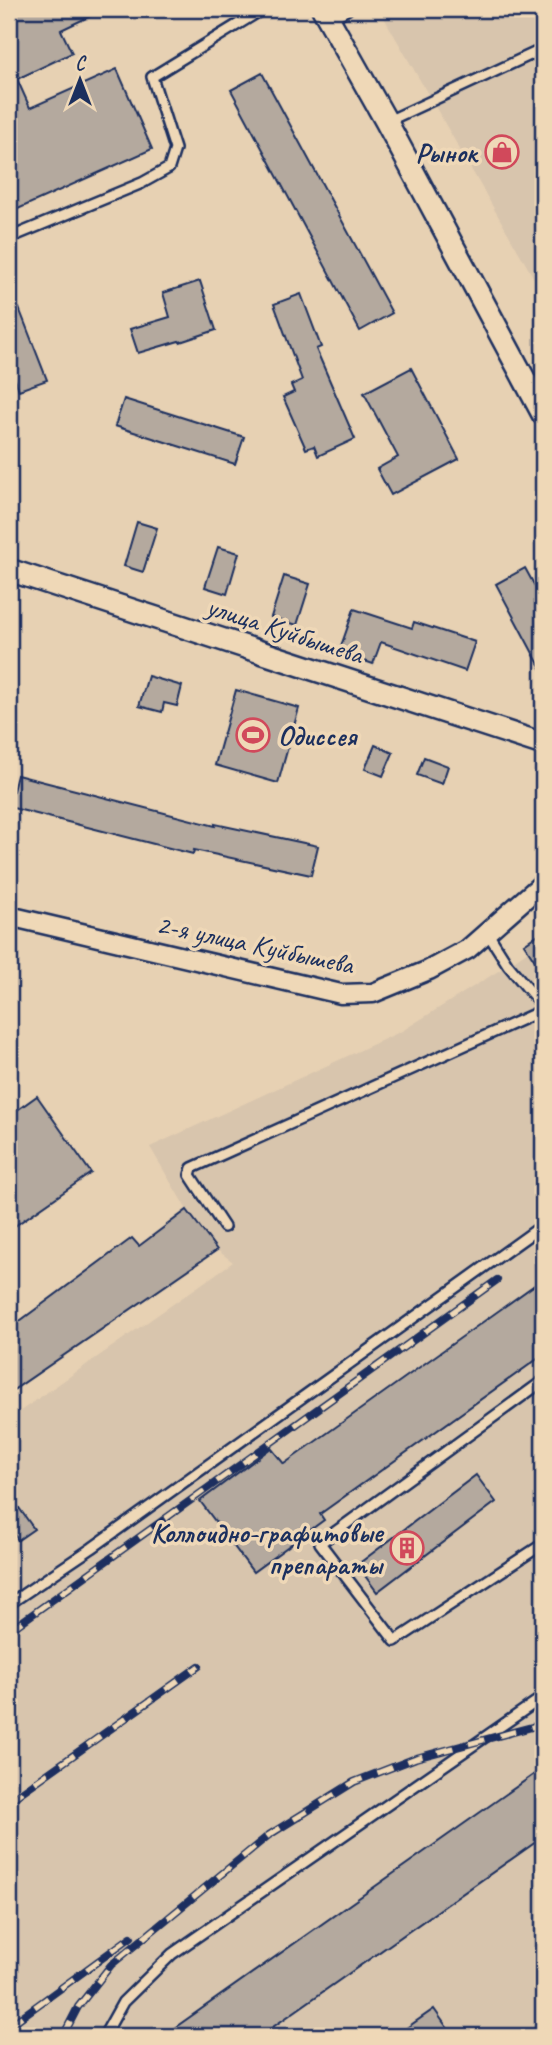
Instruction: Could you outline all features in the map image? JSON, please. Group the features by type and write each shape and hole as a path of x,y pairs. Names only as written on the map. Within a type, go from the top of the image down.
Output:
{"street":[{"path":"326,14 543,414"},
{"name":"улица Куйбышева","path":"9,570 543,744"},
{"name":"2-я улица Куйбышева","path":"9,916 341,994 373,993 429,970 468,949 543,883"}],"lane":[{"path":"9,238 142,183 169,168 175,149 152,77 263,9"},
{"path":"326,14 348,9"},
{"path":"386,121 543,49"},
{"path":"223,1227 190,1175 192,1168 543,1008 508,965 487,932"},
{"path":"9,1604 92,1548 543,1225"},
{"path":"543,1381 320,1542 395,1641 543,1544"},
{"path":"104,2036 123,2002 172,1954 543,1697"}],"shaded area":[{"name":"Рынок","path":"379,9 543,9 543,294"},
{"path":"543,931 543,2036 9,2036 9,1419 233,1262 217,1250 187,1210 150,1147 402,1031 528,951 524,944"}],"building":[{"path":"9,9 105,9 61,30 72,53 17,79 30,108 117,69 152,149 9,213"},
{"path":"262,73 392,313 360,331 231,90"},
{"path":"200,281 216,330 138,353 130,329 170,317 163,293"},
{"path":"301,294 321,347 316,349 355,439 318,456 314,446 306,449 283,397 294,392 291,385 302,380 274,304"},
{"path":"19,308 47,380 19,390 9,363 9,312"},
{"path":"411,368 459,459 391,495 377,469 398,457 364,393"},
{"path":"124,399 244,437 235,464 115,426"},
{"path":"137,522 157,528 143,572 124,566"},
{"path":"218,547 239,553 227,594 205,587"},
{"path":"525,568 543,601 543,672 496,584"},
{"path":"284,576 310,584 297,625 271,617"},
{"path":"354,609 412,628 414,622 475,642 465,671 381,642 373,664 339,652"},
{"path":"148,676 182,686 177,706 164,703 162,712 139,706"},
{"path":"236,690 299,708 278,783 215,765"},
{"path":"375,745 393,753 383,776 365,769"},
{"path":"424,757 448,766 442,784 417,775"},
{"path":"17,775 215,826 318,846 311,875 194,850 193,854 9,807"},
{"path":"543,931 543,973 524,944"},
{"path":"37,1096 91,1173 9,1230 9,1116"},
{"path":"187,1210 217,1250 9,1393 9,1329 132,1238 139,1246"},
{"path":"543,1279 543,1355 320,1514 324,1520 253,1572 200,1501 271,1448 284,1464"},
{"name":"Коллоидно-графитовые препараты","path":"476,1475 496,1502 377,1592 357,1565"},
{"path":"17,1505 34,1529 18,1540 9,1527 9,1511"},
{"path":"543,1768 543,1837 260,2036 163,2036"},
{"path":"434,2009 453,2036 395,2036"}],"railway":[{"path":"9,1631 497,1280"},
{"path":"9,1801 199,1666"},
{"path":"63,2036 78,2007 111,1965 269,1835 354,1782 416,1758 543,1724"},
{"path":"9,2026 131,1937"},
{"path":"535,2036 543,2012"}],"place":[{"name":"Рынок","path":"502,152"},
{"name":"Одиссея","path":"253,735"},
{"name":"Коллоидно-графитовые препараты","path":"407,1548"}]}
